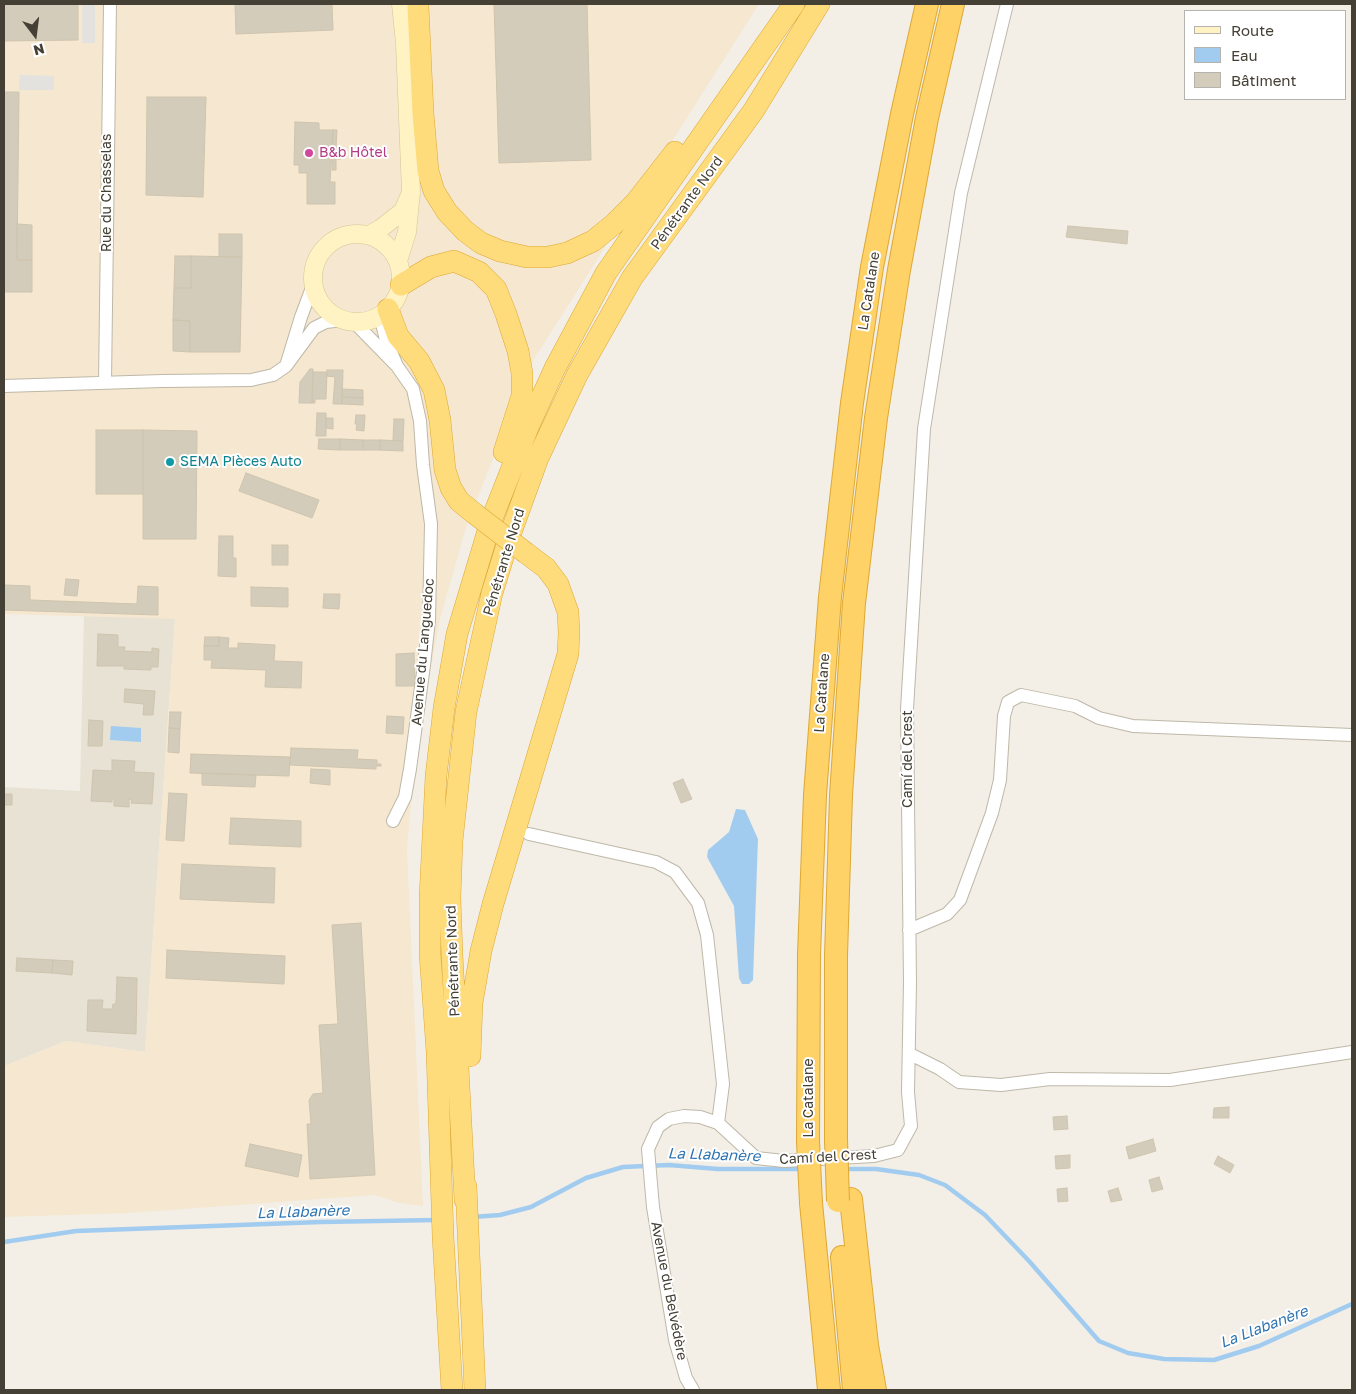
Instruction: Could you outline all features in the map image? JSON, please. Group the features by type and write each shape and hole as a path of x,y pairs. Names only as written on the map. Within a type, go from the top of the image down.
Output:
{"highway":[{"path":"413,5 428,171 434,191 447,212 465,231 481,243 500,251 527,257 548,257 567,253 593,241 636,202 786,4"},
{"name":"Pénétrante Nord","path":"452,1390 443,1236 437,1052 430,954 430,897 436,776 444,708 457,634 491,521 554,368 606,273 794,4"},
{"name":"Pénétrante Nord","path":"465,1200 452,954 450,898 452,841 466,712 492,593 510,535 538,458 582,367 632,278 754,110 818,4"},
{"name":"La Catalane","path":"828,1390 811,1203 808,1142 810,955 815,795 830,597 852,403 872,267 902,114 927,4"},
{"name":"La Catalane","path":"854,1390 848,1331 836,956 841,796 854,603 879,398 900,261 927,118 953,4"},
{"path":"401,285 431,267 454,261 479,272 496,289 518,351 522,373 522,396 485,511 457,634"},
{"path":"384,312 398,336 419,362 434,390 445,470 451,488 459,501 474,514 546,568 558,584 568,612 568,654 493,904 472,1002 465,1200 475,1390"},
{"path":"845,1200 875,1390"}],"main road":[{"path":"398,261 407,232 411,192 405,43 413,5"},
{"path":"369,235 403,211 411,192"},
{"path":"354,233 369,235 381,240 391,249 398,261 401,285 396,298 384,312 367,321 348,321 332,314 316,297 313,285 313,270 318,256 327,245 339,237 354,233"}],"street":[{"name":"Rue du Chasselas","path":"105,382 110,4"},
{"name":"Camí del Crest","path":"718,1123 756,1158 784,1161 864,1157 898,1150 910,1126 908,1092 910,1054 907,709 924,429 958,211 1007,4"},
{"path":"286,366 313,285"},
{"name":"Avenue du Languedoc","path":"384,312 386,340 398,366 412,389 420,421 423,465 431,524 429,620 424,665 405,797 392,820"},
{"path":"4,386 105,382 251,380 273,375 286,366 314,328 326,322 348,321"},
{"name":"Avenue du Languedoc","path":"348,321 398,366"},
{"path":"909,930 947,914 960,900 992,813 1000,780 1004,716 1008,702 1021,695 1075,706 1099,718 1133,726 1352,735"},
{"path":"529,834 656,862 675,872 698,903 707,935 723,1084 718,1123"},
{"path":"910,1054 940,1069 959,1082 1001,1085 1050,1079 1170,1080 1352,1052"},
{"name":"Avenue du Belvédère","path":"693,1390 686,1378 675,1340 651,1190 648,1149 658,1127 668,1119 684,1116 700,1117 718,1123"}],"shaded area":[{"path":"4,4 759,4 531,364 467,524 440,619 416,746 407,850 423,1206 399,1203 375,1195 129,1213 4,1217 4,1066 66,1041 145,1052 175,619 4,614"},
{"path":"95,4 95,43 82,43 82,5"},
{"path":"20,75 54,76 54,90 19,90"},
{"path":"84,616 175,618 145,1052 66,1041 4,1066 4,787 80,791"}],"water":[{"path":"111,726 141,728 141,742 110,740"},
{"path":"736,809 745,810 758,839 753,980 749,984 742,984 739,978 734,906 707,857 708,850 729,832"}],"building":[{"path":"4,4 78,4 78,40 4,41"},
{"path":"235,4 332,4 333,30 236,34"},
{"path":"494,4 587,4 591,160 499,163"},
{"path":"4,92 19,92 17,260 32,260 32,292 4,292"},
{"path":"147,97 206,97 203,197 146,195"},
{"path":"295,122 319,123 319,130 333,130 330,182 335,182 335,204 307,204 307,173 299,173 299,165 294,165"},
{"path":"333,130 337,130 336,148 341,148 341,159 336,159 336,170 332,170"},
{"path":"17,224 32,225 32,260 17,260"},
{"path":"1068,226 1128,231 1127,244 1066,237"},
{"path":"219,234 242,234 242,257 219,257"},
{"path":"175,256 191,256 191,288 174,288"},
{"path":"191,256 242,257 240,352 190,352 190,321 173,320 174,288 191,288"},
{"path":"173,320 190,321 190,352 173,351"},
{"path":"310,369 313,369 312,403 299,403 300,382"},
{"path":"327,370 343,370 342,404 333,404 335,377 327,376"},
{"path":"313,372 327,372 326,399 315,399 315,403 312,403"},
{"path":"342,389 363,390 363,398 342,397"},
{"path":"342,397 363,398 363,405 342,404"},
{"path":"317,413 326,413 326,436 316,436"},
{"path":"356,415 365,415 364,431 356,430"},
{"path":"326,418 333,418 333,429 326,428"},
{"path":"394,419 404,419 403,441 393,440"},
{"path":"96,430 143,430 143,494 96,494"},
{"name":"SEMA Pièces Auto","path":"143,430 197,431 196,539 143,539"},
{"path":"319,439 340,439 340,450 318,449"},
{"path":"340,439 363,440 363,450 340,450"},
{"path":"363,440 380,440 380,450 363,450"},
{"path":"380,440 403,441 403,451 380,450"},
{"path":"246,473 319,500 312,518 239,491"},
{"path":"219,536 233,536 233,558 236,558 236,577 218,576"},
{"path":"272,545 288,545 288,565 272,565"},
{"path":"66,579 79,580 77,596 64,595"},
{"path":"4,585 30,586 30,600 137,604 138,586 158,587 158,615 4,610"},
{"path":"251,587 288,588 288,607 251,606"},
{"path":"324,594 340,594 339,609 323,608"},
{"path":"98,634 118,635 118,647 125,647 124,651 152,652 152,648 159,649 158,667 151,667 151,670 124,669 124,666 97,666"},
{"path":"205,637 219,637 219,646 204,646"},
{"path":"219,637 229,638 228,648 238,648 238,643 275,645 274,661 302,662 301,688 265,687 266,670 211,668 212,660 204,660 204,646 219,646"},
{"path":"414,653 415,686 396,686 396,654"},
{"path":"125,689 155,691 153,715 143,715 144,704 124,702"},
{"path":"170,712 181,712 180,729 169,728"},
{"path":"387,716 404,717 403,734 386,733"},
{"path":"89,720 103,721 102,746 88,746"},
{"path":"169,728 180,729 179,753 168,752"},
{"path":"291,748 358,750 357,759 377,760 377,764 381,764 381,766 376,766 376,769 290,765"},
{"path":"191,754 290,757 289,776 190,773"},
{"path":"112,760 135,761 134,772 154,773 152,804 131,803 132,800 129,799 129,807 114,806 114,799 112,798 112,802 91,801 93,770 112,771"},
{"path":"311,769 330,770 330,785 310,783"},
{"path":"202,773 256,775 255,787 202,785"},
{"path":"683,779 692,799 681,803 673,783"},
{"path":"169,793 187,794 184,841 166,840"},
{"path":"4,794 12,794 12,805 4,805"},
{"path":"231,818 301,821 301,847 229,844"},
{"path":"182,864 275,868 274,903 180,899"},
{"path":"361,923 375,1175 310,1179 307,1124 311,1124 309,1100 313,1094 323,1093 319,1025 338,1024 332,925"},
{"path":"167,950 285,956 284,984 166,978"},
{"path":"17,958 53,960 52,973 16,971"},
{"path":"53,960 73,961 72,975 52,973"},
{"path":"117,977 137,978 136,1034 87,1031 88,1000 103,1000 102,1009 112,1009 113,1004 116,1004"},
{"path":"1229,1107 1229,1118 1213,1118 1214,1108"},
{"path":"1067,1116 1068,1129 1054,1130 1053,1117"},
{"path":"1153,1139 1156,1151 1129,1159 1126,1147"},
{"path":"250,1144 302,1155 298,1177 245,1166"},
{"path":"1070,1155 1070,1168 1056,1169 1055,1156"},
{"path":"1218,1156 1234,1165 1230,1173 1214,1164"},
{"path":"1159,1177 1163,1189 1152,1192 1149,1180"},
{"path":"1067,1188 1068,1201 1058,1202 1057,1189"},
{"path":"1118,1188 1122,1200 1111,1202 1108,1191"}],"waterway":[{"name":"La Llabanère","path":"473,1217 500,1215 531,1207 586,1178 623,1167 669,1165 718,1169 803,1169"},
{"name":"La Llabanère","path":"843,1169 876,1169 919,1175 945,1185 985,1215 1029,1261 1099,1341 1128,1353 1164,1359 1214,1360 1259,1346 1352,1304"},
{"name":"La Llabanère","path":"4,1242 76,1231 321,1222 436,1220"}],"place":[{"name":"B&b Hôtel","path":"309,153"},
{"name":"SEMA Pièces Auto","path":"170,462"}]}
